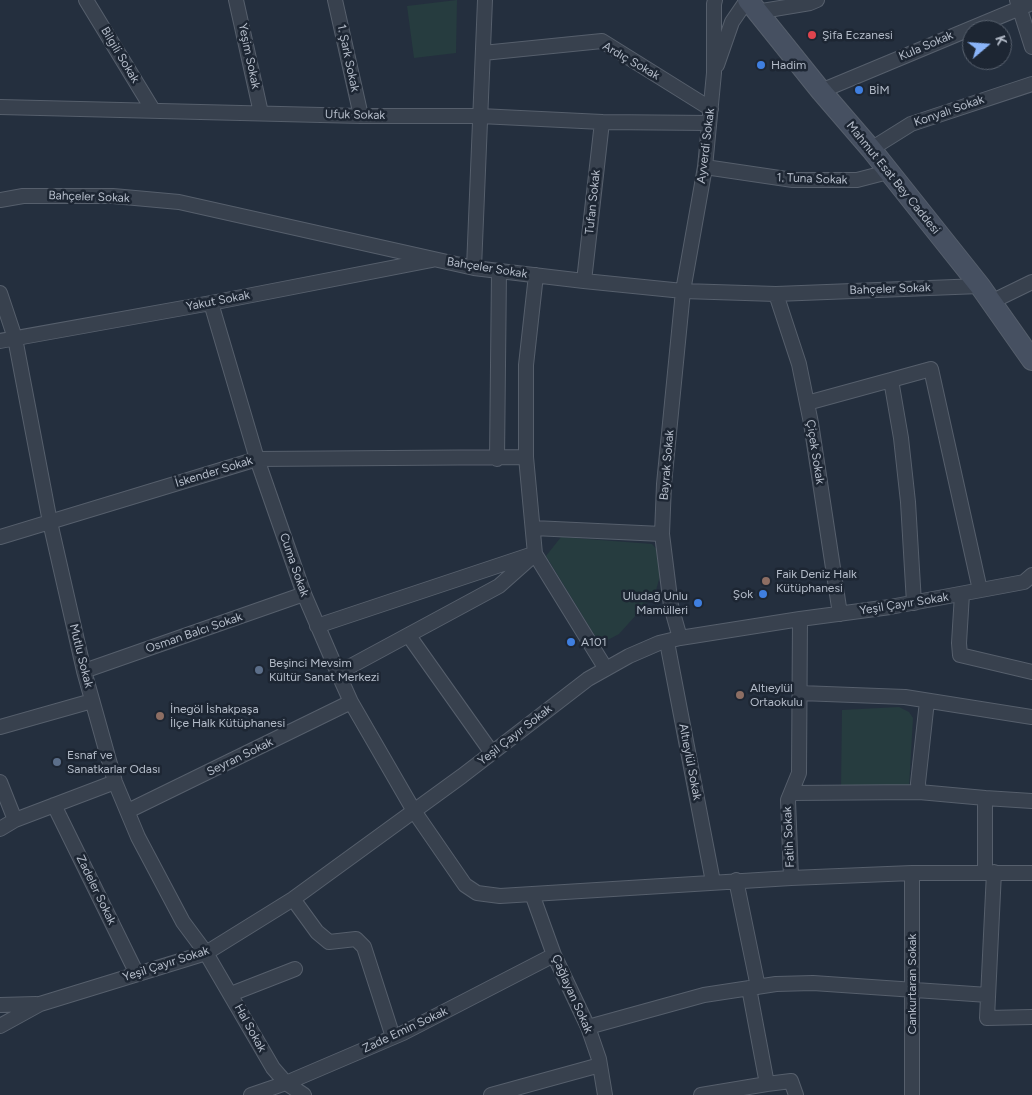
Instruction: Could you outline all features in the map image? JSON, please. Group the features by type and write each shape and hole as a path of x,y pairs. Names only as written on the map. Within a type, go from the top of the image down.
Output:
{"street":[{"name":"Bilgili Sokak","path":"86,0 153,110"},
{"name":"Yeşim Sokak","path":"236,0 261,113"},
{"name":"1. Şark Sokak","path":"336,0 361,116"},
{"path":"474,268 485,0"},
{"path":"714,73 732,22 750,4 810,3 817,0"},
{"name":"Ayverdi Sokak","path":"683,291 705,168 711,109 714,73 711,1"},
{"path":"1023,3 1032,47"},
{"name":"Kula Sokak","path":"821,91 1023,3"},
{"name":"Mahmut Esat Bey Caddesi","path":"750,4 871,149 986,294 1032,360"},
{"name":"Ardıç Sokak","path":"483,53 602,42 711,109"},
{"name":"Konyalı Sokak","path":"871,149 911,124 1032,84"},
{"name":"Ufuk Sokak","path":"0,107 361,116 480,116 602,122 709,123"},
{"name":"Tufan Sokak","path":"584,282 602,122"},
{"name":"1. Tuna Sokak","path":"705,168 793,180 857,180 888,172"},
{"name":"Bahçeler Sokak","path":"0,200 23,196 113,196 178,202 474,268 584,282 683,291 776,294 986,294"},
{"name":"Yakut Sokak","path":"0,340 211,303 436,260"},
{"path":"496,459 499,271"},
{"path":"536,276 526,365 526,457 536,554 606,669"},
{"path":"986,294 1032,282"},
{"name":"Bayrak Sokak","path":"673,640 662,534 664,484 683,291"},
{"name":"Mutlu Sokak","path":"0,293 15,338 50,522 84,671 115,782 138,837 183,922 206,953"},
{"name":"Çiçek Sokak","path":"776,294 800,364 840,614"},
{"name":"Cuma Sokak","path":"211,303 257,459 317,626 351,702 414,811 465,885 477,892 500,896 736,880 912,873 1032,873"},
{"path":"807,403 931,369 980,590"},
{"path":"890,380 902,447 914,603"},
{"name":"İskender Sokak","path":"0,537 257,459 496,459 526,457"},
{"path":"532,528 662,534"},
{"path":"317,626 536,554"},
{"path":"338,673 499,586 536,554"},
{"name":"Yeşil Çayır Sokak","path":"40,1004 206,953 293,899 492,753 588,679 629,656 659,643 800,619 914,603 1030,580"},
{"name":"Osman Balcı Sokak","path":"84,671 304,594"},
{"path":"962,594 960,655 1032,672"},
{"name":"Fatih Sokak","path":"791,878 788,800 799,773 800,619"},
{"path":"409,636 492,753"},
{"name":"Altıeylül Sokak","path":"673,640 713,882"},
{"path":"800,694 905,697 1032,717"},
{"path":"0,727 92,701"},
{"path":"919,792 918,783 927,701"},
{"name":"Seyran Sokak","path":"128,812 351,702"},
{"path":"0,782 15,820"},
{"path":"0,828 15,820 115,782"},
{"path":"790,793 919,792 1032,801"},
{"path":"985,798 989,872 987,1018 1032,1017"},
{"name":"Zadeler Sokak","path":"54,805 137,974"},
{"name":"Cankurtaran Sokak","path":"912,873 912,1095"},
{"path":"736,880 767,1084"},
{"name":"Çağlayan Sokak","path":"532,894 554,955 588,1027 600,1065 605,1095"},
{"path":"293,899 317,932 329,942 356,939 364,947 393,1037"},
{"name":"Hal Sokak","path":"206,953 273,1068 286,1083 304,1095"},
{"name":"Zade Emin Sokak","path":"251,1095 286,1083 393,1037 554,955"},
{"path":"231,994 295,969"},
{"path":"588,1027 704,995 776,984 813,983 988,995"},
{"path":"0,1005 40,1004"},
{"path":"0,1026 40,1004"},
{"path":"491,1095 600,1065"},
{"path":"701,1095 791,1081 796,1095"}],"green space":[{"path":"457,0 456,53 414,58 407,6"},
{"path":"561,537 652,544 658,551 661,572 655,594 619,634 600,644 546,556"},
{"path":"899,707 909,712 913,718 909,787 841,788 842,710"}],"place":[{"name":"Şifa Eczanesi","path":"812,35"},
{"name":"Hadim","path":"761,65"},
{"name":"BİM","path":"859,90"},
{"name":"Faik Deniz Halk Kütüphanesi","path":"766,581"},
{"name":"Şok","path":"763,594"},
{"name":"Uludağ Unlu Mamülleri","path":"698,603"},
{"name":"A101","path":"571,642"},
{"name":"Beşinci Mevsim Kültür Sanat Merkezi","path":"259,670"},
{"name":"Altıeylül Ortaokulu","path":"740,695"},
{"name":"İnegöl İshakpaşa İlçe Halk Kütüphanesi","path":"160,716"},
{"name":"Esnaf ve Sanatkarlar Odası","path":"57,762"}]}
